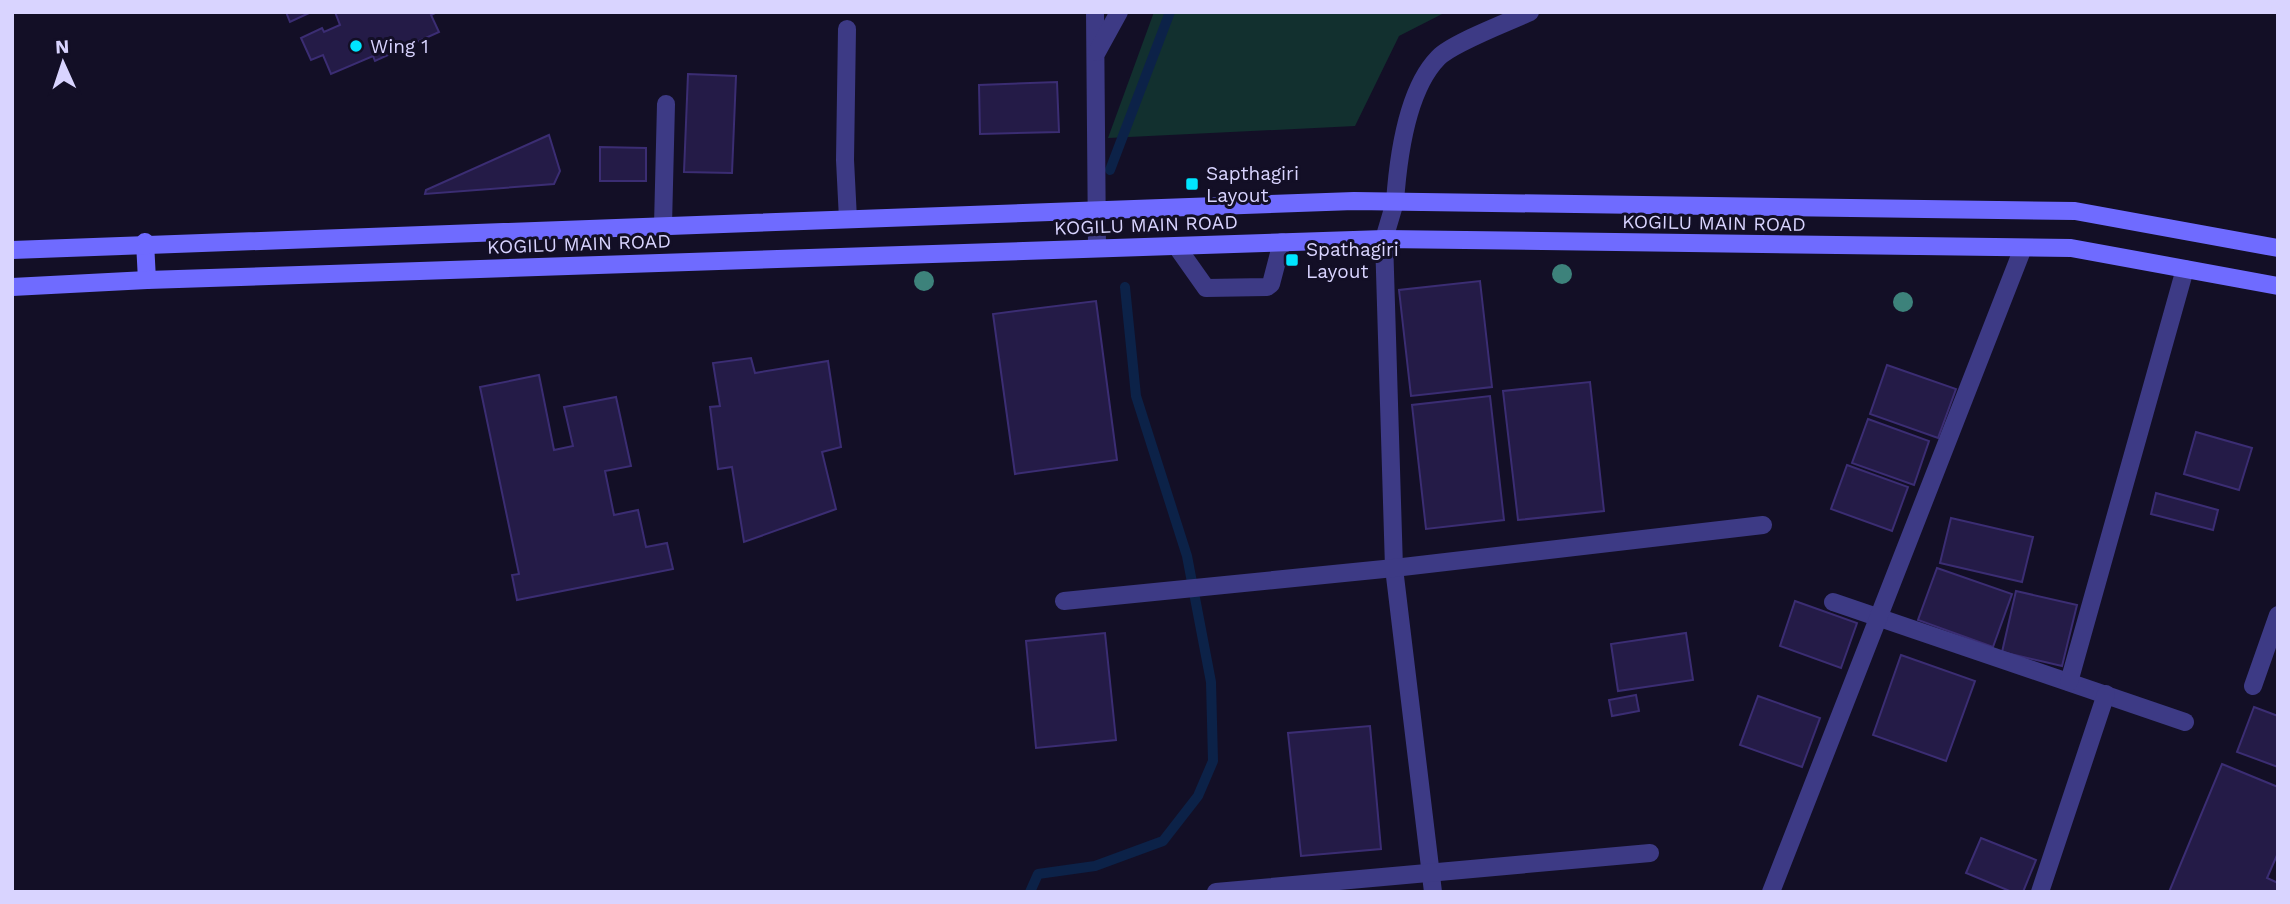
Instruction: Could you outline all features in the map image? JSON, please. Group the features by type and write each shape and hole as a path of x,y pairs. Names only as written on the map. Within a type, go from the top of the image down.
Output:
{"main road":[{"name":"KOGILU MAIN ROAD","path":"12,250 145,242 1395,202 2075,211 2278,247"},
{"name":"KOGILU MAIN ROAD","path":"12,287 147,280 1384,239 2071,248 2278,286"},
{"path":"145,242 147,280"}],"street":[{"path":"1095,12 1097,248"},
{"path":"1095,55 1119,12"},
{"path":"1433,892 1394,568 1384,239 1395,202 1397,165 1404,131 1421,82 1439,57 1530,12"},
{"path":"847,29 845,160 848,219"},
{"path":"663,225 666,104"},
{"path":"1177,247 1206,288 1234,290 1267,287 1271,284 1282,242"},
{"path":"1771,892 2024,248"},
{"path":"2069,682 2185,269"},
{"path":"1064,601 1394,568 1763,525"},
{"path":"1833,602 2185,722"},
{"path":"2253,686 2278,615"},
{"path":"2040,892 2106,694"},
{"path":"1216,892 1650,853"}],"green space":[{"path":"1154,12 1446,12 1399,36 1355,126 1108,138"}],"building":[{"path":"286,12 309,12 309,13 290,22"},
{"name":"Wing 1","path":"335,12 437,12 431,15 439,32 375,61 373,56 331,74 323,55 311,60 301,38 322,28 324,32 340,25"},
{"path":"688,74 736,76 732,173 684,172"},
{"path":"1057,82 1059,132 980,134 979,85"},
{"path":"549,135 560,171 554,184 425,194 426,190"},
{"path":"600,147 646,148 646,181 600,181"},
{"path":"1480,281 1492,387 1411,396 1399,290"},
{"path":"1096,301 1117,460 1015,474 993,314"},
{"path":"751,358 755,373 828,361 841,447 822,452 836,509 744,542 732,467 718,469 710,407 720,406 713,363"},
{"path":"1887,365 1956,389 1938,438 1870,414"},
{"path":"539,375 554,450 573,446 564,407 616,397 631,466 605,471 614,515 638,510 646,547 667,543 673,569 517,600 512,575 519,574 480,387"},
{"path":"1590,382 1604,511 1518,520 1503,391"},
{"path":"1490,396 1504,520 1426,529 1412,405"},
{"path":"1868,419 1929,441 1914,485 1852,463"},
{"path":"2196,432 2252,448 2239,490 2184,474"},
{"path":"1847,465 1908,487 1892,531 1831,509"},
{"path":"2156,493 2218,510 2213,530 2151,514"},
{"path":"1951,518 2033,537 2022,582 1940,563"},
{"path":"1937,568 2012,594 1993,647 1918,620"},
{"path":"2016,591 2077,605 2062,666 2002,652"},
{"path":"1795,601 1857,623 1841,668 1780,646"},
{"path":"1105,633 1116,740 1036,748 1026,641"},
{"path":"1686,633 1693,680 1618,691 1611,644"},
{"path":"1901,655 1975,681 1946,761 1873,735"},
{"path":"1636,695 1639,711 1612,716 1609,700"},
{"path":"1758,696 1820,718 1802,767 1740,745"},
{"path":"2254,707 2278,716 2278,767 2237,752"},
{"path":"1370,726 1381,849 1301,856 1288,733"},
{"path":"2222,764 2278,787 2278,853 2267,878 2278,883 2278,892 2169,892"},
{"path":"1981,838 2036,860 2023,892 2012,892 1966,873"}],"waterway":[{"path":"1110,170 1170,12"},
{"path":"1030,892 1038,874 1095,866 1163,841 1198,796 1213,761 1211,682 1187,556 1136,396 1125,287"}],"place":[{"name":"Wing 1","path":"356,46"},
{"name":"Sapthagiri Layout","path":"1192,184"},
{"name":"Spathagiri Layout","path":"1292,260"}]}
